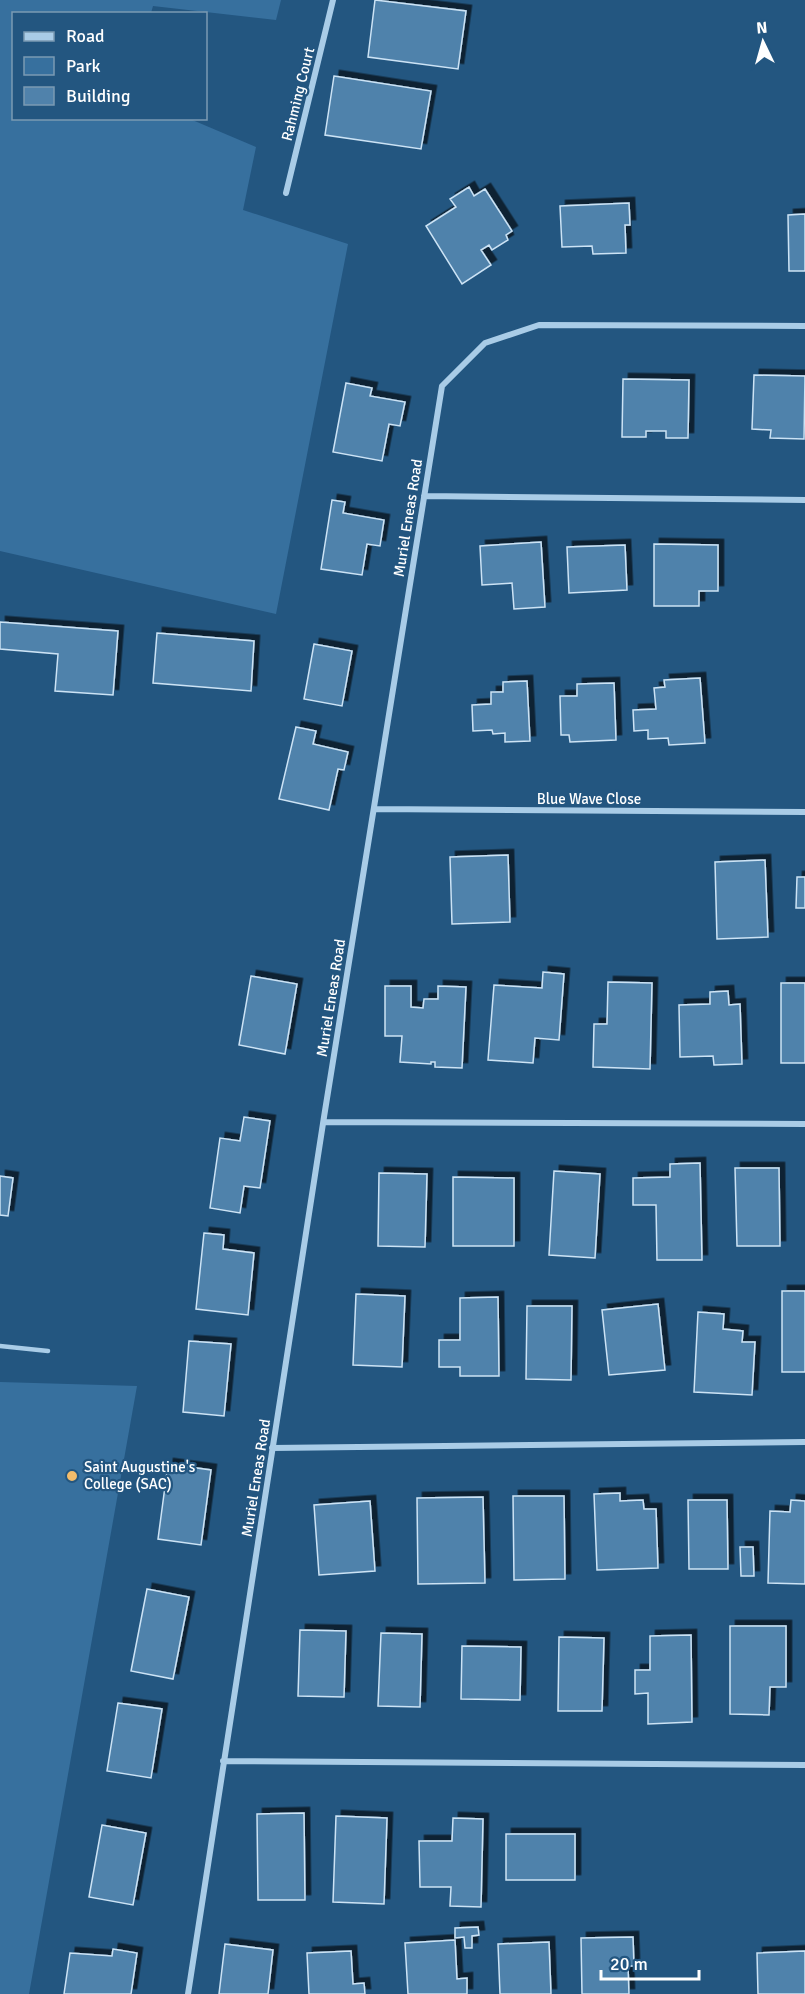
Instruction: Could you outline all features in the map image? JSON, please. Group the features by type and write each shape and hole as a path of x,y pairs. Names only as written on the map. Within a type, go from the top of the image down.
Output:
{"street":[{"name":"Rahming Court","path":"286,193 333,0"},
{"name":"Muriel Eneas Road","path":"188,1994 272,1448 442,386 485,343 539,325 805,326"},
{"path":"424,496 805,500"},
{"name":"Blue Wave Close","path":"374,809 805,812"},
{"path":"324,1122 805,1124"},
{"path":"272,1448 805,1442"},
{"path":"223,1761 805,1765"}],"lane":[{"path":"0,1346 48,1351"}],"green space":[{"path":"0,0 281,0 276,20 153,6 151,12 12,12 12,120 192,120 256,147 243,210 348,244 276,614 0,551"},
{"path":"0,1382 137,1386 29,1994 0,1994"}],"building":[{"path":"375,0 466,11 458,69 368,57"},
{"path":"334,76 431,91 421,149 325,135"},
{"path":"469,187 474,196 485,189 512,231 506,235 508,240 492,250 489,245 481,250 491,265 462,284 426,226 456,207 450,199"},
{"path":"629,203 630,225 625,225 626,253 593,254 592,246 562,247 560,206"},
{"path":"805,214 805,271 789,271 788,215"},
{"path":"754,375 805,376 804,439 770,438 771,430 752,429"},
{"path":"623,379 689,380 688,438 666,438 666,431 646,431 646,437 622,437"},
{"path":"346,383 372,388 370,396 405,402 400,426 389,424 382,461 333,452"},
{"path":"332,500 345,502 343,513 384,520 380,546 367,544 362,575 321,569"},
{"path":"541,542 545,607 514,609 512,583 482,585 480,546"},
{"path":"654,544 718,545 718,591 699,591 699,606 654,606"},
{"path":"625,545 627,590 569,593 567,547"},
{"path":"0,622 118,631 113,695 55,691 58,654 0,649"},
{"path":"157,633 254,641 251,691 153,683"},
{"path":"314,644 352,651 342,706 304,699"},
{"path":"700,678 705,743 669,745 668,738 648,739 648,730 634,731 633,710 656,709 654,688 665,687 664,680"},
{"path":"527,681 530,741 505,742 505,733 493,734 492,730 473,731 472,705 491,704 491,692 503,692 503,682"},
{"path":"614,683 616,740 570,742 569,735 561,735 560,696 577,696 577,684"},
{"path":"296,727 316,731 313,744 348,752 344,770 338,769 329,810 279,799"},
{"path":"508,855 510,922 452,924 450,857"},
{"path":"765,860 768,937 717,939 715,862"},
{"path":"797,877 805,877 805,908 796,908"},
{"path":"543,972 564,974 559,1040 535,1038 533,1063 488,1060 494,985 542,988"},
{"path":"251,976 297,984 285,1054 239,1045"},
{"path":"608,982 652,983 650,1069 593,1067 594,1024 607,1024"},
{"path":"781,983 805,983 805,1063 781,1063"},
{"path":"385,986 411,986 411,1007 423,1008 424,999 438,999 438,986 466,987 462,1068 435,1067 435,1062 431,1064 400,1062 402,1036 385,1036"},
{"path":"728,991 729,1005 740,1004 742,1064 714,1065 713,1056 680,1057 679,1005 710,1004 710,992"},
{"path":"244,1117 270,1121 260,1188 244,1186 240,1213 210,1208 220,1138 240,1141"},
{"path":"700,1163 702,1260 657,1260 656,1205 633,1205 633,1178 670,1177 670,1164"},
{"path":"735,1168 779,1168 780,1246 737,1246"},
{"path":"554,1171 600,1174 595,1258 549,1255"},
{"path":"379,1173 427,1174 425,1247 378,1246"},
{"path":"0,1176 13,1178 8,1216 0,1215"},
{"path":"453,1177 514,1178 514,1246 453,1246"},
{"path":"204,1233 224,1235 223,1249 254,1253 248,1315 196,1309"},
{"path":"782,1291 805,1291 805,1372 782,1372"},
{"path":"356,1294 405,1296 402,1367 353,1365"},
{"path":"498,1297 499,1376 460,1376 460,1367 439,1367 439,1340 460,1340 460,1298"},
{"path":"658,1304 665,1370 609,1375 602,1310"},
{"path":"527,1306 572,1306 571,1380 526,1379"},
{"path":"698,1312 724,1314 723,1329 743,1331 742,1342 755,1342 752,1395 694,1392"},
{"path":"189,1341 231,1344 224,1416 183,1412"},
{"path":"168,1464 211,1470 201,1545 158,1539"},
{"path":"620,1493 620,1501 643,1500 644,1509 656,1509 658,1568 597,1570 594,1494"},
{"path":"513,1496 564,1496 565,1579 514,1580"},
{"path":"483,1497 485,1583 418,1584 417,1498"},
{"path":"688,1500 727,1500 728,1569 689,1569"},
{"path":"791,1500 805,1501 805,1584 768,1583 770,1511 790,1512"},
{"path":"370,1501 375,1571 319,1575 314,1505"},
{"path":"740,1547 753,1547 754,1576 741,1576"},
{"path":"147,1589 189,1597 173,1679 131,1671"},
{"path":"730,1626 786,1626 786,1687 770,1687 769,1715 730,1714"},
{"path":"300,1630 346,1631 344,1697 298,1696"},
{"path":"381,1633 422,1634 420,1707 378,1706"},
{"path":"691,1635 692,1722 648,1724 648,1693 635,1694 635,1670 650,1670 650,1636"},
{"path":"559,1637 604,1638 602,1711 558,1711"},
{"path":"462,1646 521,1647 520,1700 461,1699"},
{"path":"118,1703 162,1709 151,1778 107,1771"},
{"path":"304,1813 305,1900 258,1900 257,1814"},
{"path":"336,1816 387,1818 384,1904 333,1902"},
{"path":"453,1818 483,1819 481,1907 450,1906 451,1887 420,1887 419,1841 452,1841"},
{"path":"102,1825 146,1833 133,1905 89,1897"},
{"path":"506,1834 575,1834 575,1880 506,1880"},
{"path":"478,1927 479,1935 472,1936 472,1948 465,1948 464,1937 455,1938 455,1928"},
{"path":"633,1937 634,1966 628,1966 629,1994 582,1994 581,1938"},
{"path":"455,1940 457,1979 467,1978 467,1994 408,1994 405,1943"},
{"path":"549,1942 551,1994 500,1994 498,1944"},
{"path":"225,1944 273,1950 268,1994 219,1994"},
{"path":"113,1949 137,1953 131,1994 64,1994 70,1953 112,1956"},
{"path":"351,1951 353,1984 364,1983 365,1994 309,1994 307,1953"},
{"path":"805,1951 805,1994 758,1994 757,1953"}],"place":[{"name":"Saint Augustine's College (SAC)","path":"72,1476"}]}
